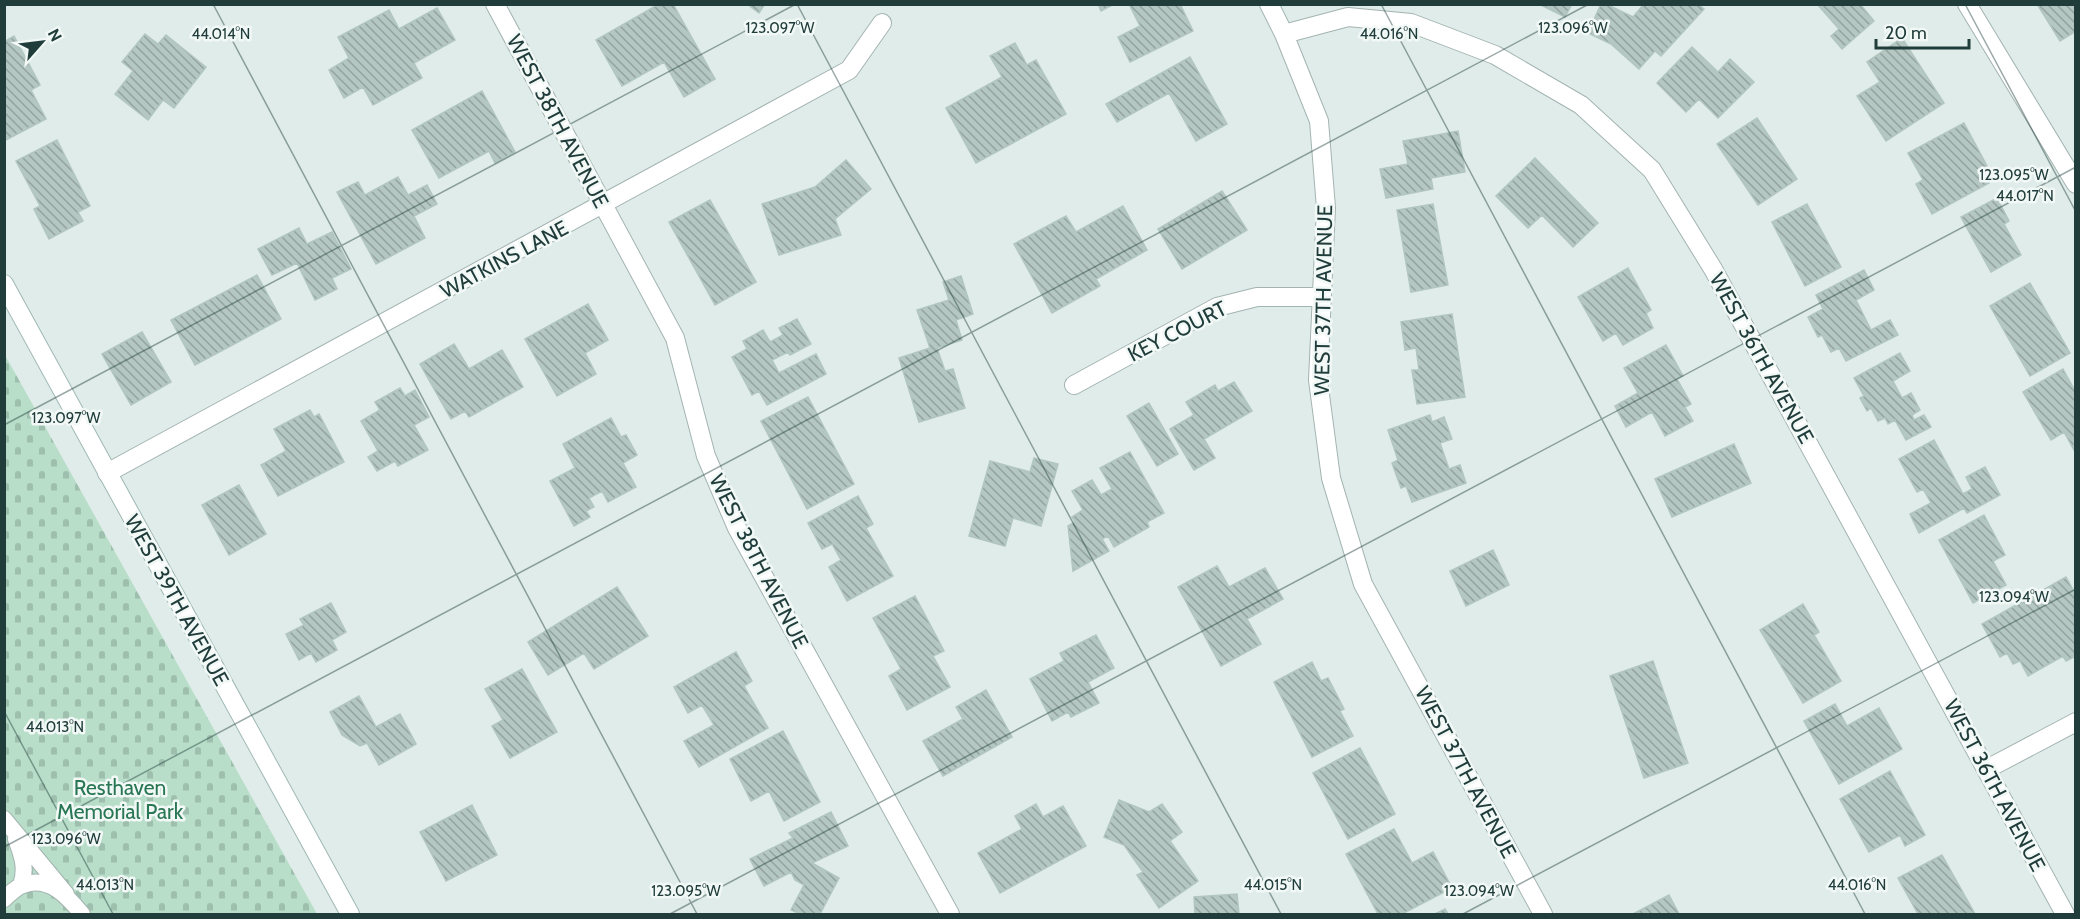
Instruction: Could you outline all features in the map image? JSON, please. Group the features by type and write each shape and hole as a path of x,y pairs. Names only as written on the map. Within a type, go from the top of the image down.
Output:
{"street":[{"name":"WEST 38TH AVENUE","path":"495,4 675,338 706,456 737,528 950,915"},
{"name":"WEST 37TH AVENUE","path":"1269,4 1284,34 1319,121 1326,208 1318,380 1331,478 1363,584 1543,915"},
{"path":"1967,4 2076,184"},
{"name":"WEST 36TH AVENUE","path":"1284,34 1348,16 1411,23 1495,56 1581,105 1652,170 1713,268 2065,915"},
{"name":"WATKINS LANE","path":"107,473 849,70 882,23"},
{"name":"WEST 39TH AVENUE","path":"4,284 350,915"},
{"name":"KEY COURT","path":"1074,385 1218,306 1257,297 1322,297"},
{"path":"1987,769 2076,722"}],"lane":[{"path":"8,823 24,864 25,872 21,885"},
{"path":"8,823 82,915"},
{"path":"4,899 21,885 31,883 43,884 66,894"}],"green space":[{"name":"Resthaven Memorial Park","path":"5,355 317,914 5,914"}],"building":[{"path":"659,4 673,4 715,79 684,97 664,62 622,86 596,40"},
{"path":"747,4 765,4 759,13"},
{"path":"1098,4 1114,4 1101,11"},
{"path":"1129,4 1180,4 1193,31 1130,62 1118,37 1140,26"},
{"path":"1539,4 1572,4 1565,17"},
{"path":"1601,4 1606,4 1633,17 1644,4 1698,4 1704,9 1661,56 1655,51 1639,69 1611,44 1588,33"},
{"path":"1817,4 1860,4 1874,21 1842,49 1831,36 1839,29"},
{"path":"2037,4 2076,4 2076,31 2060,41"},
{"path":"437,8 455,40 414,63 422,78 373,105 363,87 344,98 329,70 349,58 338,37 389,10 399,29"},
{"path":"145,34 158,44 166,35 206,67 174,108 163,100 148,120 115,94 133,71 122,62"},
{"path":"14,36 40,85 31,90 46,119 4,141 4,42"},
{"path":"1902,38 1944,103 1886,141 1857,96 1880,82 1867,62"},
{"path":"1015,43 1027,65 1036,60 1066,114 976,163 946,108 1002,77 990,56"},
{"path":"1692,47 1718,72 1730,59 1754,82 1718,118 1699,99 1686,112 1657,83"},
{"path":"1190,57 1227,124 1196,141 1169,93 1117,122 1106,104"},
{"path":"482,91 515,152 495,163 489,151 439,178 412,130"},
{"path":"1757,118 1797,179 1758,205 1717,144"},
{"path":"1964,123 1987,166 1981,169 1989,183 1932,214 1916,184 1923,180 1908,153"},
{"path":"1458,131 1465,172 1431,178 1433,189 1386,198 1380,169 1408,164 1403,141"},
{"path":"57,140 90,206 78,212 83,221 49,239 34,209 40,206 16,161"},
{"path":"1535,158 1598,223 1573,247 1542,215 1528,228 1496,196"},
{"path":"846,160 871,189 835,219 841,235 779,255 762,204 815,187"},
{"path":"398,177 408,195 427,185 437,204 414,216 425,238 376,264 337,192 358,182 365,195"},
{"path":"1222,191 1247,230 1182,269 1158,229"},
{"path":"1997,198 2009,221 2004,224 2021,255 1991,272 1961,217"},
{"path":"710,200 756,282 715,305 669,222"},
{"path":"1433,204 1448,285 1411,292 1397,210"},
{"path":"1807,204 1841,267 1805,286 1772,222"},
{"path":"1123,206 1147,250 1096,279 1100,286 1052,313 1014,244 1066,216 1076,232"},
{"path":"299,228 307,244 332,232 351,269 332,278 337,289 315,300 297,263 272,275 258,249"},
{"path":"1628,268 1651,310 1646,313 1653,328 1623,345 1616,333 1603,341 1578,297"},
{"path":"1864,270 1874,290 1856,300 1871,330 1890,320 1898,335 1846,361 1839,348 1831,352 1822,335 1818,337 1808,317 1823,309 1816,295"},
{"path":"257,275 281,319 195,365 171,320"},
{"path":"961,276 973,314 956,320 962,340 937,348 945,371 953,369 965,408 919,422 899,358 930,348 917,310 949,300 943,282"},
{"path":"2030,283 2070,353 2030,376 1990,306"},
{"path":"588,304 608,340 585,353 596,374 557,396 525,339"},
{"path":"1452,314 1465,397 1417,404 1412,370 1419,370 1416,348 1405,350 1401,322"},
{"path":"797,319 811,344 790,355 788,352 772,360 779,373 816,354 826,374 767,405 759,391 752,395 732,357 747,349 743,341 763,330 770,342 783,335 779,328"},
{"path":"142,332 171,382 131,405 102,354"},
{"path":"454,344 469,369 502,350 523,387 469,417 465,411 451,419 420,364"},
{"path":"1666,345 1683,376 1677,379 1691,404 1685,407 1693,421 1665,436 1652,412 1626,427 1615,406 1638,393 1624,368"},
{"path":"1900,353 1910,371 1893,381 1902,398 1911,393 1920,410 1912,415 1914,420 1924,415 1931,427 1906,440 1895,420 1888,424 1885,418 1878,421 1871,408 1867,411 1860,398 1864,396 1854,378"},
{"path":"2063,369 2074,389 2076,388 2074,450 2064,432 2051,440 2023,392"},
{"path":"1234,382 1252,411 1204,439 1215,458 1194,470 1170,429 1194,415 1186,402 1215,385 1218,391"},
{"path":"400,388 405,396 415,390 429,417 414,425 428,450 398,466 395,461 377,471 368,457 378,451 361,421 380,410 375,402"},
{"path":"808,397 854,484 807,509 761,421"},
{"path":"1149,403 1178,454 1157,466 1127,416"},
{"path":"310,410 314,417 319,414 344,462 278,496 261,465 286,451 274,429"},
{"path":"1430,415 1432,422 1444,417 1452,439 1440,443 1449,469 1460,465 1466,483 1412,502 1406,486 1401,488 1392,463 1398,460 1388,430"},
{"path":"611,418 621,437 626,435 637,455 623,463 636,487 608,502 602,491 589,498 594,507 586,511 590,517 574,526 550,481 575,468 563,444"},
{"path":"1934,440 1963,494 1972,489 1966,477 1985,467 2000,495 1967,513 1964,508 1919,533 1910,514 1931,503 1923,489 1917,492 1899,459"},
{"path":"1734,444 1751,483 1672,517 1655,479"},
{"path":"1130,452 1164,513 1147,522 1149,527 1114,547 1108,536 1102,539 1109,551 1073,571 1068,526 1075,522 1072,517 1083,510 1072,491 1092,480 1101,495 1112,489 1100,468"},
{"path":"1034,458 1058,464 1041,526 1013,518 1005,546 969,536 990,461 1030,472"},
{"path":"239,485 266,534 229,555 202,505"},
{"path":"858,496 873,524 866,528 893,576 847,601 829,567 841,560 832,544 822,549 808,523"},
{"path":"1984,515 2005,555 1993,561 2006,585 1973,603 1939,540"},
{"path":"1493,550 1509,585 1466,606 1450,571"},
{"path":"1217,566 1229,587 1265,568 1283,599 1247,619 1261,644 1221,666 1178,587"},
{"path":"2066,577 2076,595 2076,656 2066,661 2063,656 2028,676 2020,661 2013,664 2007,653 2000,657 1982,624"},
{"path":"617,587 648,636 594,669 584,653 548,675 528,642"},
{"path":"915,596 944,651 933,656 950,687 907,710 889,676 901,669 873,618"},
{"path":"331,603 346,632 332,640 337,650 316,662 311,653 299,660 286,634 304,625 300,619"},
{"path":"1803,604 1819,632 1814,635 1841,681 1803,703 1760,630"},
{"path":"1096,635 1114,668 1088,682 1099,703 1071,717 1068,712 1052,721 1030,679 1064,661 1060,653"},
{"path":"736,652 752,681 744,686 768,728 699,767 684,741 714,725 702,705 688,713 674,687"},
{"path":"1653,661 1688,763 1644,778 1610,676"},
{"path":"1312,662 1321,681 1328,678 1344,709 1340,711 1353,736 1312,757 1274,682"},
{"path":"522,669 557,732 510,758 492,726 503,720 485,689"},
{"path":"986,690 1012,737 943,776 923,741 963,719 956,707"},
{"path":"359,696 376,727 400,714 416,744 379,765 367,743 360,746 342,735 330,712"},
{"path":"1835,704 1847,726 1879,708 1902,749 1839,784 1804,721"},
{"path":"783,731 820,802 784,821 769,791 751,801 730,759"},
{"path":"1360,748 1395,814 1348,839 1313,773"},
{"path":"1890,771 1925,835 1905,846 1900,835 1869,852 1840,799"},
{"path":"1119,800 1149,812 1162,804 1182,832 1170,841 1198,881 1159,908 1137,875 1143,872 1124,845 1104,837"},
{"path":"1036,804 1043,817 1063,806 1086,846 1000,893 978,853 1022,829 1015,816"},
{"path":"472,805 497,855 446,881 420,832"},
{"path":"831,812 848,846 812,863 839,878 820,914 800,914 791,910 804,885 795,880 791,872 764,886 750,859 793,838 789,833"},
{"path":"1394,829 1412,863 1433,852 1452,888 1402,914 1378,914 1346,854"},
{"path":"1942,855 1975,914 1918,914 1898,878"},
{"path":"1237,894 1239,914 1195,914 1194,897"},
{"path":"1669,895 1679,914 1633,914"},
{"path":"1445,909 1448,914 1435,914"}]}
